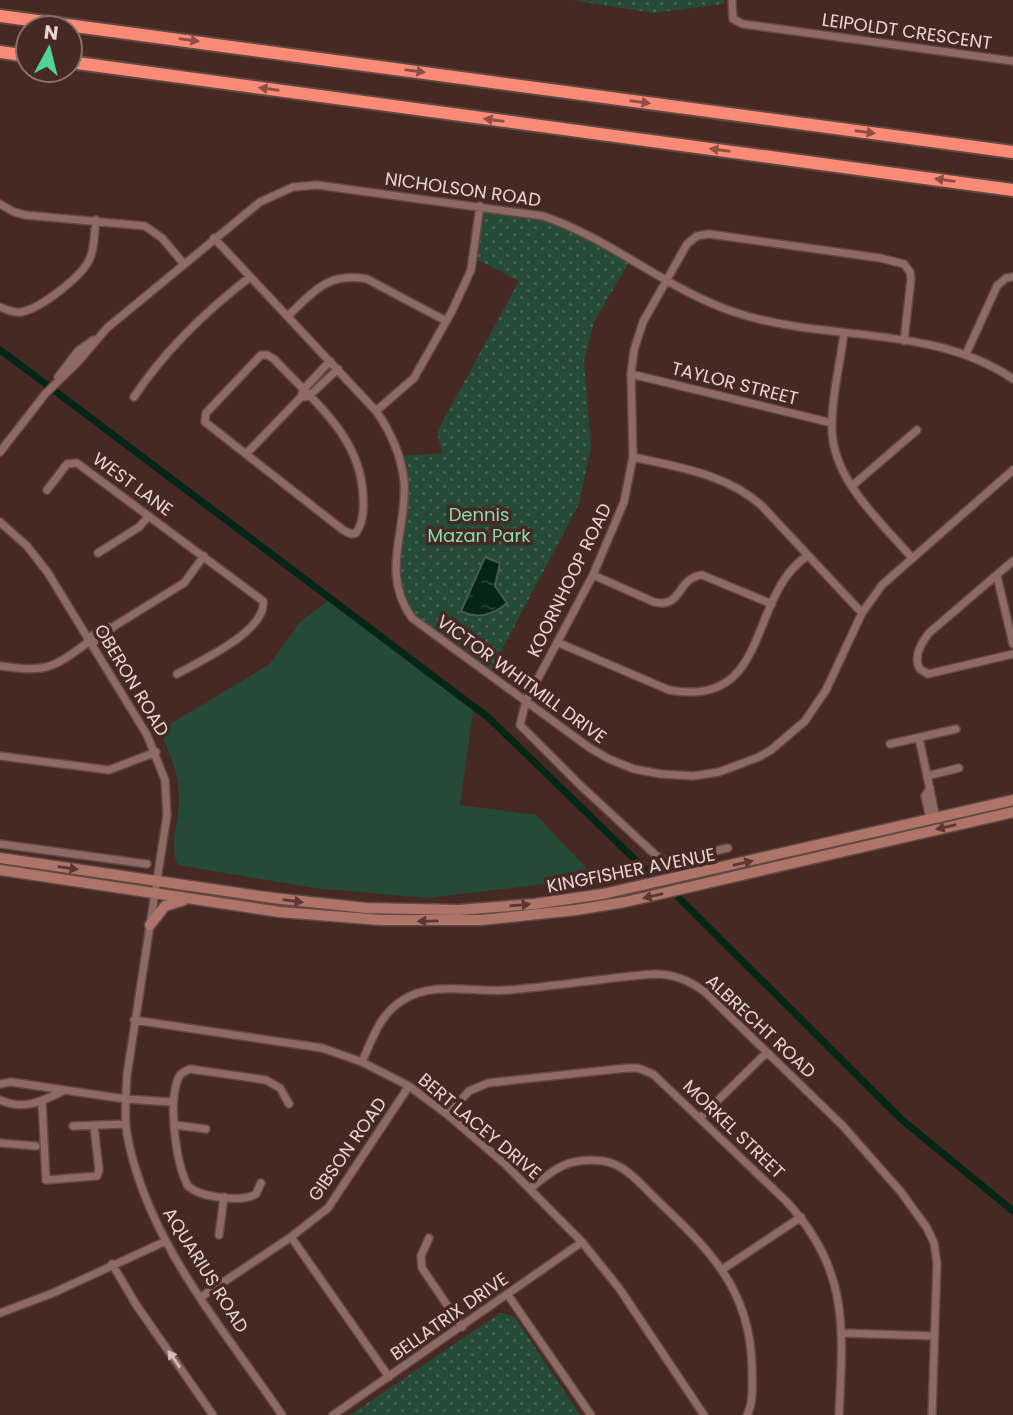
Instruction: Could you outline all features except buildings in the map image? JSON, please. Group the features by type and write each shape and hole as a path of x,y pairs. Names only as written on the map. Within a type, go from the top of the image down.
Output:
{"highway":[{"path":"0,8 124,27 149,35"},
{"path":"0,16 1013,152"},
{"path":"84,64 1013,190"}],"street":[{"name":"LEIPOLDT CRESCENT","path":"732,0 733,19 743,24 1013,61"},
{"name":"NICHOLSON ROAD","path":"0,452 63,368 79,351 214,238 268,197 303,186 331,187 543,216 572,226 697,297 744,316 936,346 966,354 1013,379"},
{"path":"0,204 25,215 96,220 151,229 184,264"},
{"path":"376,411 414,378 446,321 471,270 480,206"},
{"path":"0,307 15,312 31,309 42,304 79,273 92,254 96,220"},
{"name":"KOORNHOOP ROAD","path":"728,848 669,861 656,857 521,728 520,719 526,701 593,575 624,502 633,457 631,374 634,350 643,322 687,244 702,234 898,261 907,267 911,279 904,341"},
{"name":"VICTOR WHITMILL DRIVE","path":"214,238 376,411 392,436 400,457 404,481 395,567 398,591 402,602 419,624 598,753 647,772 678,776 719,772 759,757 786,739 805,721 826,690 862,613 882,585 1013,470"},
{"path":"134,397 150,373 205,314 250,276"},
{"path":"966,354 998,285 1013,276"},
{"path":"288,316 328,282 355,277 367,279 446,321"},
{"path":"844,333 832,423 836,452 852,486 912,558"},
{"path":"264,354 274,359 304,394 338,427 358,460 363,503 360,527 356,533 348,533 246,453 208,426 204,420 206,413 258,357 264,354"},
{"path":"246,453 304,394 331,362"},
{"path":"304,394 338,369"},
{"name":"TAYLOR STREET","path":"631,374 832,423"},
{"path":"852,486 917,430"},
{"path":"633,457 700,472 745,492 762,506 862,613"},
{"name":"WEST LANE","path":"47,490 67,464 77,463 263,601 263,611 248,632 177,674"},
{"path":"98,553 139,527 149,516"},
{"name":"OBERON ROAD","path":"0,522 37,558 156,752 165,780 168,805 157,881"},
{"path":"0,666 44,670 61,662 184,583 204,556"},
{"path":"558,643 669,690 698,692 722,684 740,671 754,650 787,572 807,556"},
{"path":"1013,561 929,633 921,643 917,665 928,674 1013,653"},
{"path":"593,575 654,602 665,604 673,600 687,580 702,575 772,604"},
{"path":"997,576 1013,645"},
{"path":"890,744 956,729"},
{"path":"919,738 930,788 925,796 933,819"},
{"path":"0,756 108,770 156,752"},
{"path":"927,776 959,768"},
{"name":"KINGFISHER AVENUE","path":"0,858 300,902 366,908 437,910 498,907 603,894 1013,800"},
{"name":"KINGFISHER AVENUE","path":"0,870 280,912 381,920 469,920 531,916 625,902 1013,812"},
{"path":"0,844 147,864"},
{"name":"AQUARIUS ROAD","path":"157,881 134,1020 125,1099 126,1124 140,1182 150,1210 166,1241 282,1415"},
{"path":"150,925 165,906 192,898"},
{"name":"ALBRECHT ROAD","path":"362,1062 387,1013 418,992 435,989 507,990 654,974 675,976 699,988 843,1126 921,1218 931,1236 937,1256 932,1415"},
{"name":"BERT LACEY DRIVE","path":"134,1020 322,1048 362,1062 409,1086 448,1115 531,1188 582,1242 619,1288 704,1415"},
{"path":"700,1118 766,1053"},
{"name":"MORKEL STREET","path":"448,1115 469,1091 481,1084 633,1067 658,1078 801,1217 816,1240 830,1269 840,1307 842,1333 839,1415"},
{"path":"261,1183 257,1193 249,1198 201,1194 188,1186 178,1151 173,1102 180,1076 187,1070 195,1069 271,1082 280,1088 289,1104"},
{"path":"0,1084 11,1082 125,1099 173,1102"},
{"name":"GIBSON ROAD","path":"201,1297 324,1212 409,1086"},
{"path":"0,1100 27,1105 41,1102 64,1090"},
{"path":"41,1102 46,1180 97,1177 99,1170 94,1126"},
{"path":"73,1126 126,1124"},
{"path":"175,1125 206,1129"},
{"path":"0,1143 36,1146"},
{"path":"531,1188 552,1170 564,1164 604,1161 629,1173 695,1236 723,1269 740,1301 751,1345 752,1397 747,1415"},
{"path":"219,1236 224,1197"},
{"path":"723,1269 801,1217"},
{"path":"291,1237 389,1377"},
{"path":"429,1238 423,1249 422,1268 462,1327"},
{"path":"0,1312 53,1293 166,1241"},
{"name":"BELLATRIX DRIVE","path":"333,1415 582,1242"},
{"path":"112,1264 137,1306 213,1415"},
{"path":"508,1295 590,1415"},
{"path":"842,1333 934,1336"}],"green space":[{"path":"571,0 724,0 724,4 654,13"},
{"name":"Dennis Mazan Park","path":"484,212 534,216 564,226 630,260 594,322 584,361 591,447 579,504 488,676 415,624 401,599 395,570 404,483 403,456 442,453 437,432 519,281 474,258"},
{"path":"333,597 474,705 460,805 536,815 596,878 427,898 314,888 178,865 174,842 179,790 173,764 160,730 270,664 300,622"},
{"path":"500,1313 514,1316 580,1415 350,1415"}],"water":[{"path":"485,557 500,563 495,586 507,603 485,615 467,614 461,611"}],"waterway":[{"path":"0,350 46,384"},
{"path":"55,391 489,718 654,878"},
{"path":"679,898 901,1119 1013,1211"}]}
